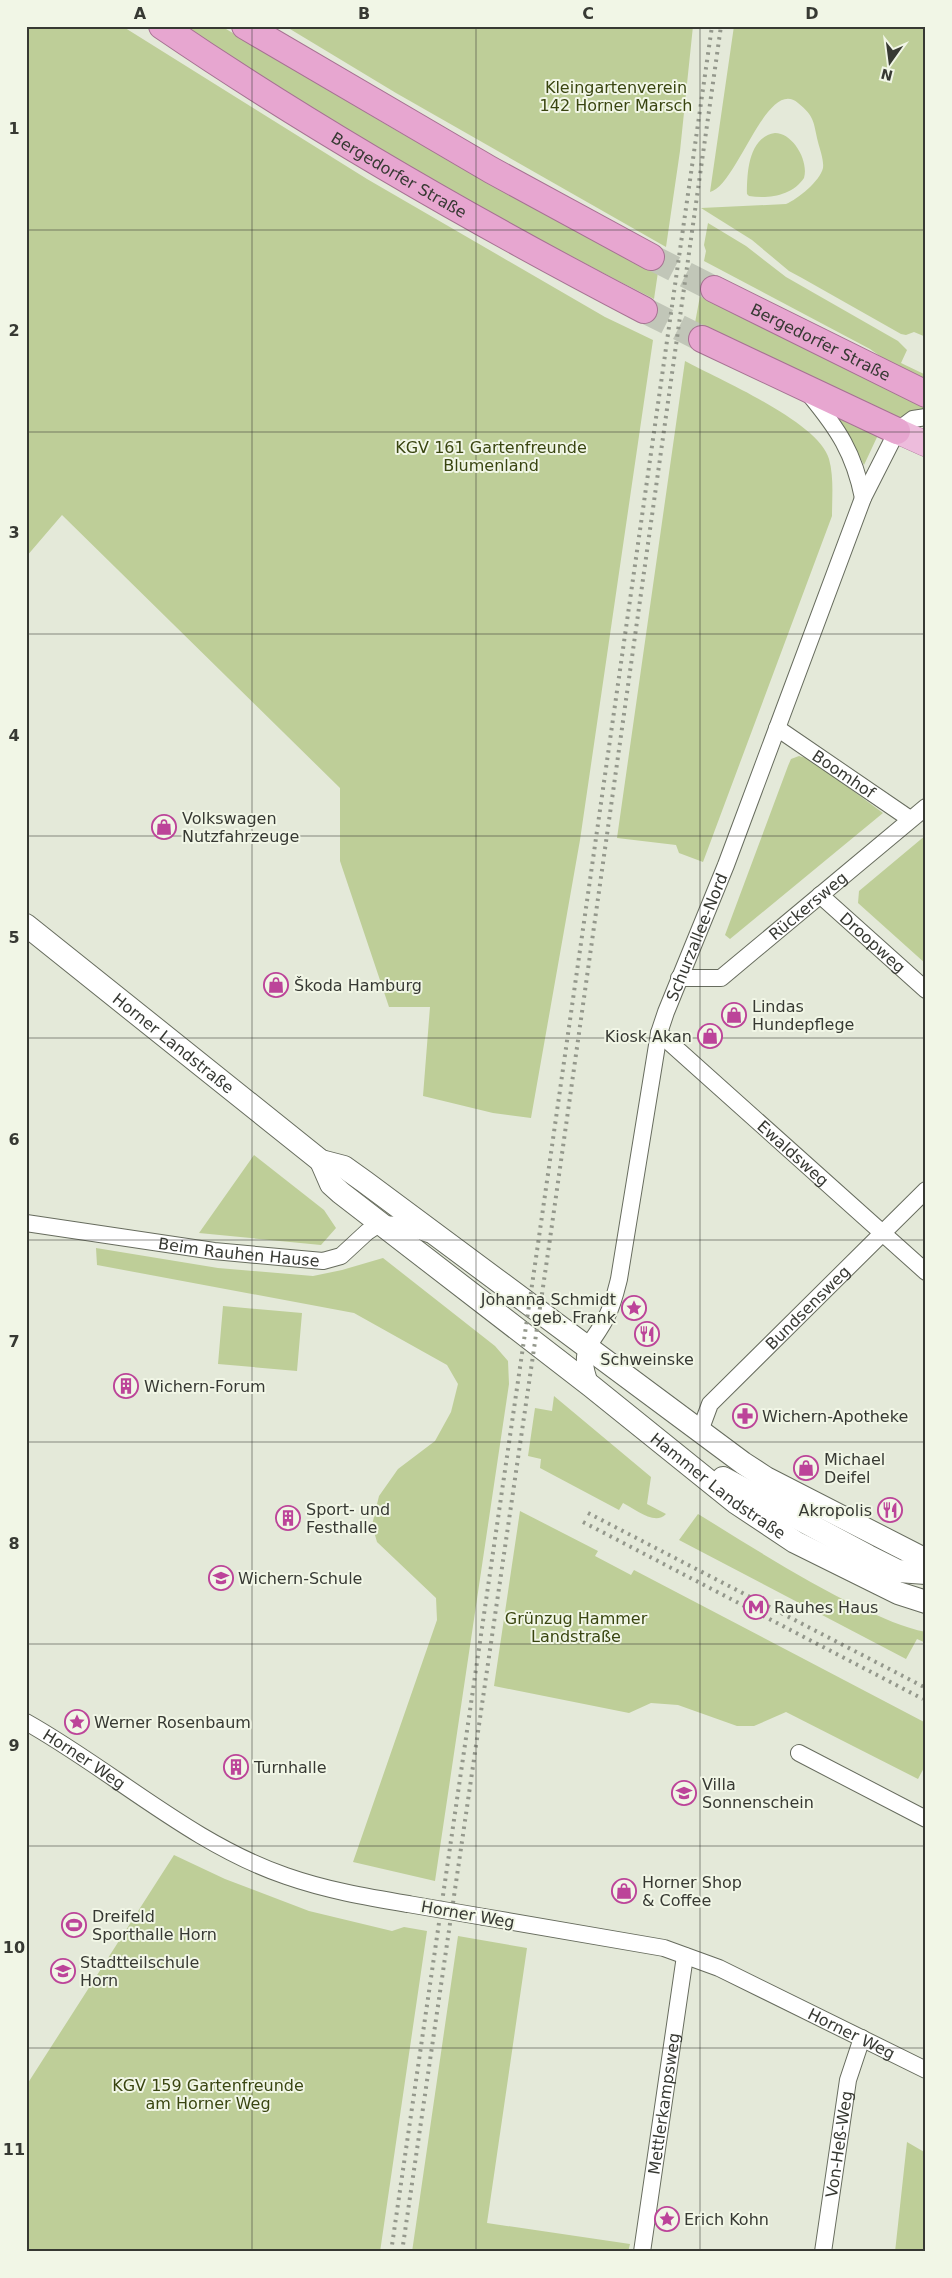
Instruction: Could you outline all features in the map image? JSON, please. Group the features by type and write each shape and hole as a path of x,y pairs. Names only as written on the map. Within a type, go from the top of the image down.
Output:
{"highway":[{"name":"Bergedorfer Straße","path":"162,26 215,61 450,206 644,310"},
{"path":"245,26 492,170 651,256"},
{"name":"Bergedorfer Straße","path":"714,289 926,394"},
{"path":"702,340 897,431"}],"main road":[{"path":"897,431 926,444"},
{"name":"Horner Landstraße","path":"26,925 321,1161 344,1167 534,1309"},
{"name":"Horner Landstraße","path":"321,1161 330,1184 379,1224 530,1339"},
{"name":"Hammer Landstraße","path":"534,1309 766,1478 926,1560"},
{"name":"Hammer Landstraße","path":"530,1339 592,1386 735,1502 795,1542 917,1599"},
{"path":"669,1449 868,1556 898,1570 926,1573"}],"street":[{"path":"805,388 832,421 846,442 856,467 863,498"},
{"path":"897,431 913,419 926,417"},
{"name":"Schurzallee-Nord","path":"586,1347 607,1316 619,1279 660,1034 679,978 726,866 863,498 897,431"},
{"name":"Boomhof","path":"777,728 921,812"},
{"name":"Rückersweg","path":"679,978 721,978 921,812"},
{"name":"Droopweg","path":"820,895 926,990"},
{"name":"Ewaldsweg","path":"660,1034 926,1272"},
{"name":"Bundsensweg","path":"700,1431 710,1404 926,1190"},
{"name":"Beim Rauhen Hause","path":"26,1223 222,1252 322,1261 340,1256 379,1224"},
{"path":"379,1224 400,1225 439,1238"},
{"path":"586,1347 585,1370 592,1386"},
{"path":"917,1599 926,1582"},
{"name":"Horner Weg","path":"26,1722 208,1838 251,1861 285,1876 341,1892 664,1948 719,1968 926,2070"},
{"path":"799,1753 926,1819"},
{"name":"Mettlerkampsweg","path":"642,2252 685,1956"},
{"name":"Von-Heß-Weg","path":"823,2252 848,2080 862,2038"}],"green space":[{"name":"KGV 161 Gartenfreunde Blumenland","path":"26,26 122,26 367,179 605,317 653,340 580,840 531,1118 493,1113 423,1096 430,1007 389,1007 340,861 340,788 62,515 26,557"},
{"path":"185,26 221,26 399,132 540,211 658,272 654,299 534,236 416,170 299,100"},
{"name":"Kleingartenverein 142 Horner Marsch","path":"285,26 693,26 680,151 666,247 396,93"},
{"path":"734,26 926,26 926,337 914,332 906,335 901,334 789,271 752,240 701,208 786,204 808,189 818,178 823,168 822,155 814,124 808,112 798,103 786,99 775,105 764,118 731,172 720,185 710,192"},
{"path":"775,133 782,134 788,138 798,149 804,164 804,178 793,189 779,195 749,196 747,194 749,167 754,149 759,141"},
{"path":"708,223 746,246 786,277 898,341 907,350 901,363 926,375 926,382 897,368 870,349 704,261 706,251 704,245"},
{"path":"700,296 926,407 926,411 907,413 899,420 695,323"},
{"path":"685,361 766,403 807,431 821,445 829,459 832,480 832,516 703,862 679,853 676,845 617,838"},
{"path":"839,418 878,435 864,465"},
{"path":"799,756 810,759 883,813 730,939 725,935 788,766 791,759"},
{"path":"926,835 926,964 858,903 859,891"},
{"path":"254,1155 324,1210 336,1228 321,1245 199,1233"},
{"path":"96,1248 218,1268 313,1276 383,1258 495,1346 508,1361 509,1384 435,1881 353,1862 437,1620 436,1598 377,1542 372,1525 379,1496 398,1469 435,1441 451,1412 458,1384 447,1365 354,1313 97,1265"},
{"path":"223,1306 302,1313 297,1371 218,1364"},
{"path":"554,1396 651,1477 647,1504 666,1514 656,1518 651,1517 623,1503 619,1510 540,1468 541,1459 528,1456 535,1408 552,1411"},
{"name":"Grünzug Hammer Landstraße","path":"520,1511 598,1551 595,1556 631,1575 634,1570 926,1723 926,1764 918,1779 786,1712 754,1726 737,1726 678,1705 651,1703 629,1713 494,1686"},
{"path":"698,1514 840,1598 893,1622 926,1632 926,1643 917,1639 906,1659 679,1540"},
{"name":"KGV 159 Gartenfreunde am Horner Weg","path":"174,1855 225,1879 309,1911 392,1931 404,1927 427,1931 380,2252 26,2252 26,2086"},
{"path":"458,1936 527,1948 487,2223 630,2244 628,2252 412,2252"},
{"path":"907,2142 926,2153 926,2252 895,2252"}],"tunnel":[{"path":"651,257 714,289"},
{"path":"644,310 702,339"}],"railway":[{"path":"391,2252 538,1244 712,26"},
{"path":"402,2252 549,1246 721,26"},
{"path":"588,1513 926,1688"},
{"path":"583,1522 923,1699"}],"place":[{"name":"Volkswagen Nutzfahrzeuge","path":"164,827"},
{"name":"Škoda Hamburg","path":"276,985"},
{"name":"Lindas Hundepflege","path":"734,1015"},
{"name":"Kiosk Akan","path":"710,1036"},
{"name":"Johanna Schmidt geb. Frank","path":"634,1308"},
{"name":"Schweinske","path":"647,1334"},
{"name":"Wichern-Forum","path":"126,1386"},
{"name":"Wichern-Apotheke","path":"745,1416"},
{"name":"Michael Deifel","path":"806,1468"},
{"name":"Akropolis","path":"890,1510"},
{"name":"Sport- und Festhalle","path":"288,1518"},
{"name":"Wichern-Schule","path":"221,1578"},
{"name":"Rauhes Haus","path":"756,1607"},
{"name":"Werner Rosenbaum","path":"77,1722"},
{"name":"Turnhalle","path":"236,1767"},
{"name":"Villa Sonnenschein","path":"684,1793"},
{"name":"Horner Shop & Coffee","path":"624,1891"},
{"name":"Dreifeld Sporthalle Horn","path":"74,1925"},
{"name":"Stadtteilschule Horn","path":"63,1971"},
{"name":"Erich Kohn","path":"667,2219"}]}
